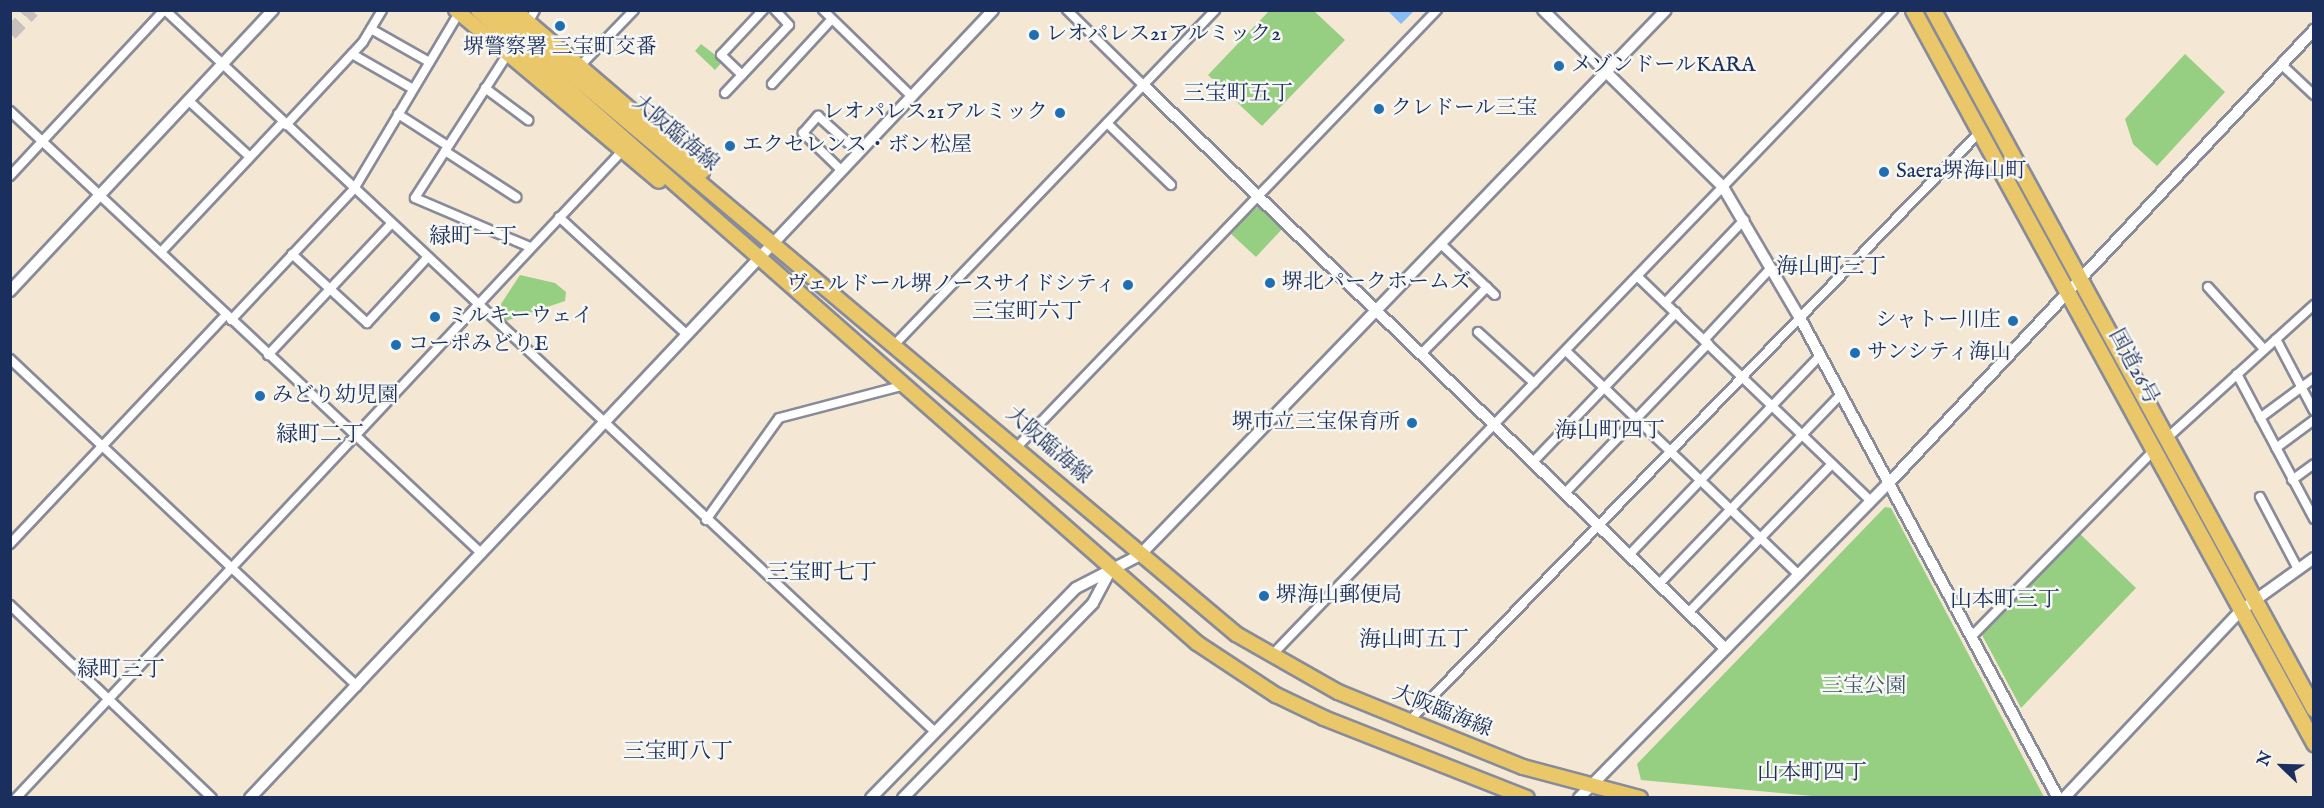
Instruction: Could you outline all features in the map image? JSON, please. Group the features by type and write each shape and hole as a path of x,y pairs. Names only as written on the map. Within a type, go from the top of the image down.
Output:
{"highway":[{"name":"国道26号","path":"1913,10 2070,293 2153,451 2313,743"},
{"name":"国道26号","path":"1933,10 2313,709"}],"main road":[{"name":"大阪臨海線","path":"478,10 522,25 754,258 1197,643 1276,695 1527,798"},
{"name":"大阪臨海線","path":"495,10 522,25 771,241 896,343 1140,555 1271,657 1409,721 1523,767 1640,798"},
{"path":"514,10 522,25 579,67 700,170 771,241"},
{"path":"459,11 507,55 754,258"}],"street":[{"path":"10,176 165,10 706,520 934,731"},
{"path":"10,291 273,10"},
{"path":"160,252 352,54 382,10"},
{"path":"579,67 634,10"},
{"path":"742,75 721,55 763,10"},
{"path":"725,93 789,25 775,10"},
{"path":"823,10 910,95"},
{"path":"250,798 604,422 754,258 993,10"},
{"path":"1067,10 1726,649"},
{"path":"896,343 1215,10"},
{"path":"1544,10 1723,187 1800,318 2058,798"},
{"path":"871,798 1076,588 1140,555 1666,10"},
{"path":"1271,657 1893,10"},
{"path":"10,544 102,446 354,189 459,11"},
{"path":"1017,447 1259,197 1433,12"},
{"path":"772,84 832,19"},
{"path":"371,29 429,62"},
{"path":"1579,798 1888,484 2070,293 2080,279 2313,30"},
{"path":"352,54 413,89"},
{"path":"507,55 415,198 530,247"},
{"path":"2281,64 2313,95"},
{"path":"485,88 528,120"},
{"path":"188,100 250,158"},
{"path":"10,111 480,552"},
{"path":"398,114 516,197"},
{"path":"840,169 803,133 818,116 857,151"},
{"path":"1107,123 1171,185"},
{"path":"1409,721 1980,132"},
{"path":"16,798 476,304 622,151"},
{"path":"559,217 686,333"},
{"path":"1665,303 1744,220"},
{"path":"268,355 391,224"},
{"path":"1441,244 1495,295"},
{"path":"292,254 367,323 427,258"},
{"path":"1564,493 1637,419 1771,268"},
{"path":"1637,276 1871,501"},
{"path":"2208,286 2264,349"},
{"path":"1421,354 1487,287"},
{"path":"2166,439 2313,306"},
{"path":"1533,462 1676,314"},
{"path":"1478,332 1534,383"},
{"path":"2276,339 2313,411"},
{"path":"1566,351 1799,575"},
{"path":"1629,555 1820,357"},
{"path":"10,359 357,686"},
{"path":"2237,374 2292,480 2311,508 2313,519"},
{"path":"2260,418 2313,378"},
{"path":"706,520 778,418 902,386"},
{"path":"1659,584 1840,395"},
{"path":"2276,448 2313,420"},
{"path":"1972,636 2153,451"},
{"path":"1688,613 1832,464"},
{"path":"2292,480 2313,464"},
{"path":"2260,497 2298,569"},
{"path":"2064,798 2241,611 2313,558"},
{"path":"903,798 1093,603 1111,569"},
{"path":"10,605 212,798"}],"green space":[{"path":"1269,11 1314,11 1345,40 1262,126 1208,75"},
{"path":"701,44 723,61 715,70 695,51"},
{"path":"2185,54 2225,92 2157,166 2133,144 2125,119"},
{"path":"1260,205 1283,228 1256,257 1229,232"},
{"path":"520,275 555,283 566,292 565,301 503,322 495,313"},
{"name":"三宝公園","path":"1885,507 1891,508 2044,797 1834,798 1641,780 1637,764"},
{"path":"2079,533 2136,588 2021,708 1982,635"}],"water":[{"path":"1414,10 1401,24 1388,11"}],"tunnel":[{"path":"10,33 32,10"}],"place":[{"name":"堺警察署 三宝町交番","path":"560,26"},
{"name":"レオパレス21アルミック2","path":"1034,35"},
{"name":"メゾンドールKARA","path":"1559,66"},
{"name":"クレドール三宝","path":"1379,109"},
{"name":"レオパレス21アルミック","path":"1060,113"},
{"name":"エクセレンス・ボン松屋","path":"730,146"},
{"name":"Saera堺海山町","path":"1884,172"},
{"name":"堺北パークホームズ","path":"1270,283"},
{"name":"ヴェルドール堺ノースサイドシティ","path":"1128,285"},
{"name":"ミルキーウェイ","path":"435,317"},
{"name":"シャトー川庄","path":"2013,321"},
{"name":"コーポみどりE","path":"396,345"},
{"name":"サンシティ海山","path":"1855,353"},
{"name":"みどり幼児園","path":"260,396"},
{"name":"堺市立三宝保育所","path":"1412,423"},
{"name":"堺海山郵便局","path":"1264,596"}],"district":[{"name":"三宝町五丁","path":"1238,95"},
{"name":"緑町一丁","path":"473,238"},
{"name":"海山町三丁","path":"1831,268"},
{"name":"三宝町六丁","path":"1027,313"},
{"name":"海山町四丁","path":"1610,432"},
{"name":"緑町二丁","path":"320,436"},
{"name":"三宝町七丁","path":"822,574"},
{"name":"山本町三丁","path":"2005,601"},
{"name":"海山町五丁","path":"1414,641"},
{"name":"緑町三丁","path":"121,671"},
{"name":"三宝町八丁","path":"678,753"},
{"name":"山本町四丁","path":"1812,774"}]}
